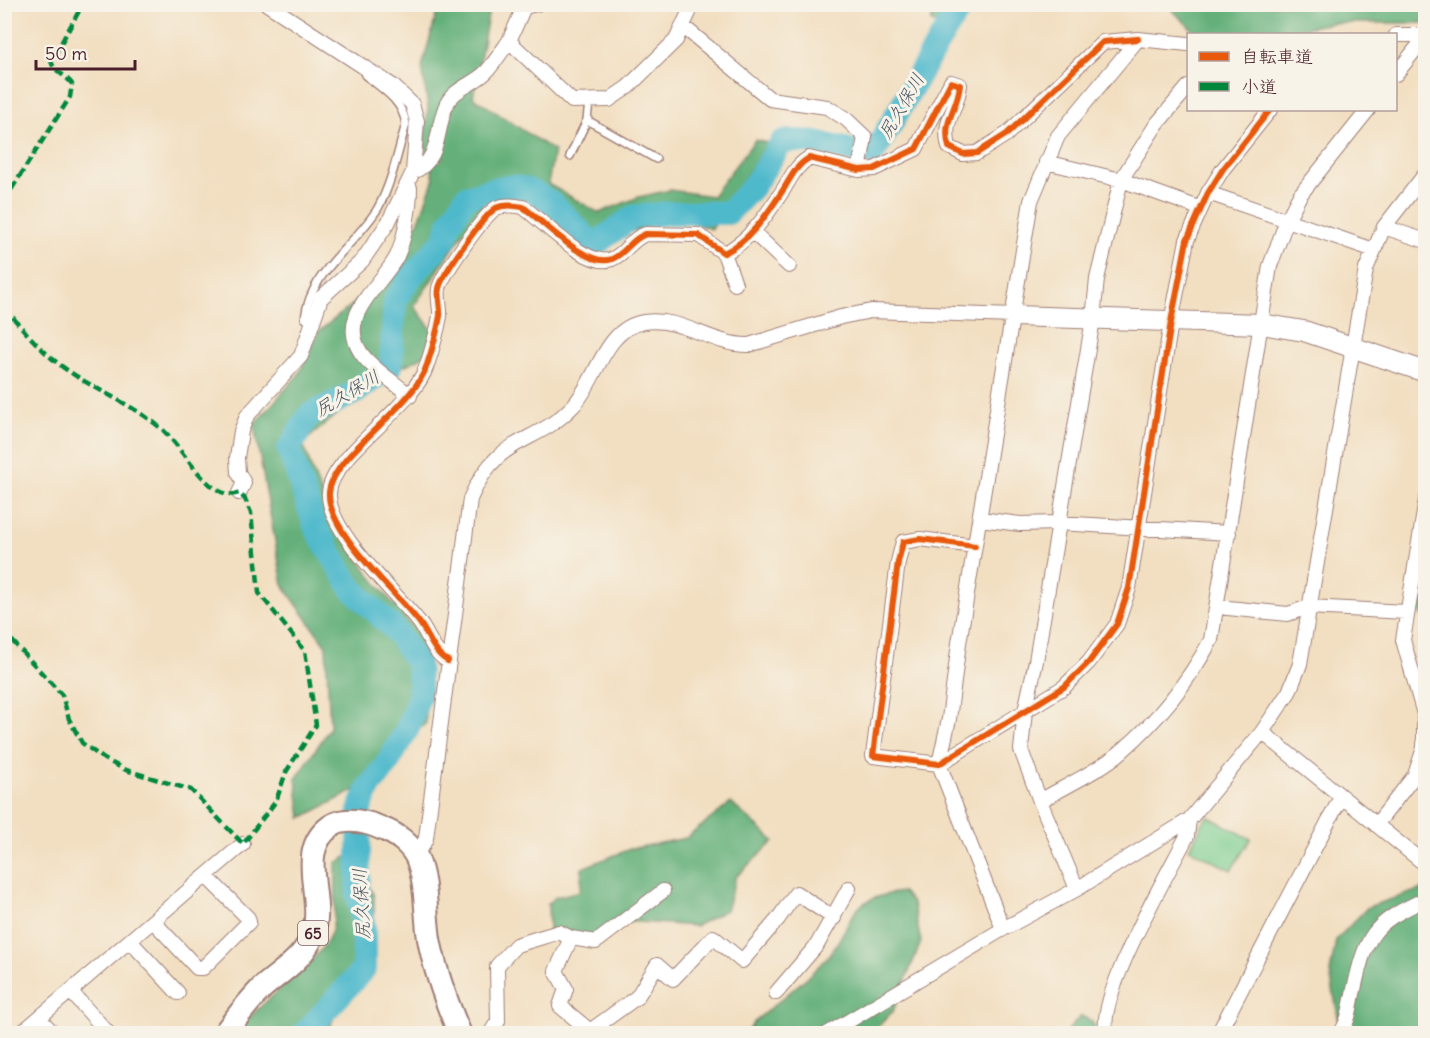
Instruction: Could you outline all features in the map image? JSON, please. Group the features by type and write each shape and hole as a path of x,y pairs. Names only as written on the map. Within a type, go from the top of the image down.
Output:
{"main road":[{"name":"65","path":"224,1034 246,1004 297,959 310,941 317,918 312,861 315,844 333,825 358,822 392,832 414,853 422,874 435,961 460,1034"}],"street":[{"path":"267,4 357,61 393,86 412,104 417,121 406,214 397,256 357,312 353,325 357,345 375,367 410,396"},
{"path":"509,41 572,101 609,100 628,87 676,40 693,4"},
{"path":"239,493 244,483 238,472 237,458 247,416 301,356 321,298 363,261 375,244 411,175 429,160 440,136 445,108 451,98 486,72 509,41 528,5"},
{"path":"684,27 770,99 827,107 846,119 865,137 861,159"},
{"path":"1397,35 1425,35"},
{"path":"1397,71 1425,35"},
{"path":"1003,929 939,764 1031,201 1058,136 1138,39"},
{"path":"724,253 734,248 752,231 766,215 800,163 809,158 861,159 874,169 916,149 951,82 960,86 959,96 945,130 950,147 963,154 977,153 1006,134 1103,42 1138,39 1187,44"},
{"path":"1077,889 1021,750 1025,711 1036,661 1093,318 1097,279 1121,180 1156,125 1187,88"},
{"path":"975,546 920,539 903,542 898,562 873,756 939,764 1064,687 1089,662 1117,624 1129,588 1171,322 1187,240 1199,208 1208,193 1269,111"},
{"path":"1040,801 1121,753 1164,709 1192,674 1210,640 1218,607 1270,266 1287,220 1300,195 1367,111"},
{"path":"1046,162 1121,180 1199,208"},
{"path":"827,1034 1003,929 1077,889 1190,820 1262,732 1290,692 1300,664 1361,287 1384,227 1425,173"},
{"path":"1208,193 1374,250"},
{"path":"448,661 441,657 420,622 365,562 350,541 332,508 329,493 340,468 410,396 426,367 440,315 439,286 483,220 497,208 512,204 523,207 585,256 600,261 614,258 639,236 646,234 698,235 724,253 735,284"},
{"path":"1384,227 1425,241"},
{"path":"752,231 789,266"},
{"path":"414,853 426,838 471,499 478,481 494,459 507,448 573,406 610,344 630,326 642,322 669,322 735,345 766,341 840,317 871,311 1261,324 1304,331 1351,345 1425,372"},
{"path":"1376,825 1415,775 1424,748 1424,714 1403,640 1425,500"},
{"path":"980,519 1020,524 1058,523 1229,533"},
{"path":"1218,607 1288,614 1308,607 1406,612"},
{"path":"1262,732 1425,865"},
{"path":"1218,1034 1341,797"},
{"path":"1107,1034 1103,1024 1107,1004 1122,965 1187,837 1190,820"},
{"path":"20,1034 131,942 243,844"},
{"path":"154,922 197,968 203,968 249,922 249,918 206,876"},
{"path":"776,993 817,945 849,888"},
{"path":"490,1034 498,1021 497,966 516,945 558,932 571,938 596,942 663,891"},
{"path":"571,938 556,971 566,989 560,1006 590,1031 637,997 657,965 673,979 713,938 742,961 778,919 796,893 834,918"},
{"path":"1340,1034 1347,1023 1363,951 1369,938 1392,914 1425,899"},
{"path":"131,942 178,993"},
{"path":"71,992 108,1034"},
{"path":"39,1018 54,1034"}],"lane":[{"path":"312,324 306,318 310,294 319,276 358,234 378,207 406,124 404,112 399,103 356,68 357,61"},
{"path":"570,156 587,120 589,102"},
{"path":"587,120 656,159"}],"green space":[{"path":"934,4 970,5 954,28 931,22"},
{"path":"439,5 490,5 473,97 554,151 548,184 599,213 639,197 670,190 712,196 755,140 768,143 712,229 677,218 599,242 564,224 524,195 484,203 414,306 433,331 426,355 378,379 361,401 343,409 303,443 324,498 351,548 385,594 424,638 426,723 354,791 301,818 296,779 330,728 326,646 283,585 254,425 299,374 318,332 392,273 420,218 434,178 424,142 428,107 422,67"},
{"path":"1167,5 1425,5 1425,23 1332,23 1279,33 1196,33"},
{"path":"1425,553 1425,618 1416,612"},
{"path":"731,803 774,841 736,877 726,910 696,926 624,921 594,938 549,931 548,903 556,897 580,891 582,868 630,849 686,838"},
{"path":"1207,816 1251,839 1231,870 1189,849"},
{"path":"352,854 374,896 374,945 351,975 324,996 336,1011 330,1028 321,1033 236,1034 246,1021 302,970 324,945 331,933 334,918 336,863"},
{"path":"1425,888 1425,1033 1341,1033 1330,973 1336,940 1368,907"},
{"path":"903,892 913,904 921,942 893,1011 872,1033 745,1034 755,1021 820,965 862,905 871,899"},
{"path":"1081,1016 1092,1021 1097,1033 1065,1033"}],"waterway":[{"name":"尻久保川","path":"304,1034 364,969 364,927 358,897 360,808 370,786 386,766 408,728 420,693 418,664 394,629 352,589 316,528 289,449 309,415 356,392 391,366 395,300 411,277 445,239 450,223 466,197 505,187 529,190 550,202 594,245 633,217 670,213 728,213 752,188 782,142 804,141 873,154 958,12 960,4"}],"marked path":[{"path":"4,201 70,97 72,84 51,61 83,4"},
{"path":"4,307 55,361 151,420 171,438 208,482 218,490 228,494 239,493 245,499 251,513 259,593 305,651 316,725 286,772 276,801 243,844 191,790 126,770 104,759 82,743 69,719 62,695 4,632"}],"cycle path":[{"path":"448,661 435,649 419,622 351,543 331,509 329,493 333,478 343,463 419,382 427,365 439,322 438,292 440,285 465,244 490,213 503,206 523,207 578,251 602,260 612,259 646,234 698,235 724,253 734,248 751,233 773,206 795,171 809,158 859,170 874,169 916,149 951,82 960,85 947,129 949,147 963,154 977,153 1007,134 1103,42 1138,39"},
{"path":"975,546 920,539 903,542 898,562 873,756 939,764 1064,687 1089,662 1117,624 1129,588 1171,322 1187,240 1208,193 1223,169 1269,111"}]}
